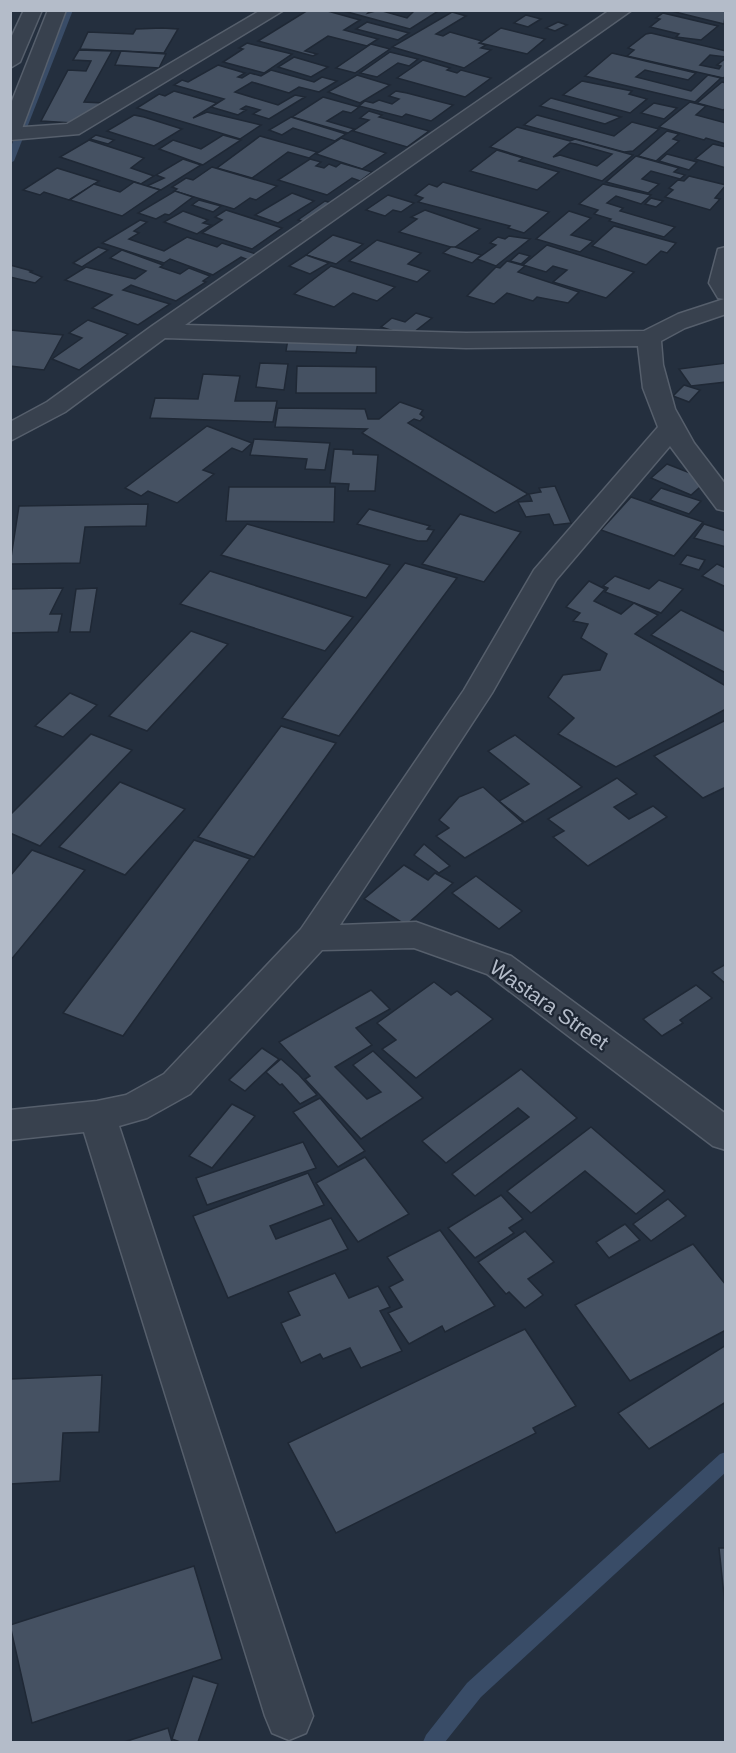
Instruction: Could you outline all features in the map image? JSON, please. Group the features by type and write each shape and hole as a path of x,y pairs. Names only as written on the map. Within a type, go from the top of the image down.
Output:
{"street":[{"path":"10,62 33,10"},
{"path":"57,10 10,134 72,130 275,10"},
{"path":"10,433 56,407 160,331 623,10"},
{"path":"726,254 720,283 726,293"},
{"path":"160,331 562,342 650,338 663,329 698,314 726,306"},
{"path":"650,338 651,374 670,429 726,503"},
{"path":"10,1125 97,1116 134,1108 177,1084 313,938 477,693 544,576 670,429"},
{"name":"Wastara Street","path":"313,938 416,935 499,965 726,1135"},
{"path":"97,1116 289,1716"}],"building":[{"path":"308,10 324,10 360,20 344,30 378,39 367,46 328,36 305,51 317,54 313,56 258,41"},
{"path":"340,10 371,10 368,13 379,10 407,18 415,10 440,10 410,29"},
{"path":"671,10 726,10 724,24 671,11"},
{"path":"452,12 466,16 436,34 443,36 450,32 482,41 479,43 486,45 481,48 491,50 464,68 392,47"},
{"path":"663,13 718,26 701,40 676,37 679,34 650,27 660,19 656,18"},
{"path":"526,15 541,19 528,27 514,23"},
{"path":"367,22 409,33 398,40 356,29"},
{"path":"558,22 567,25 555,31 546,28"},
{"path":"501,28 545,39 527,54 480,43"},
{"path":"136,29 178,29 164,53 80,49 88,32 133,34"},
{"path":"651,33 726,51 726,57 710,55 700,65 719,69 721,66 717,65 726,58 726,76 723,78 627,56 634,50 628,48 646,34"},
{"path":"247,43 292,54 264,73 223,62 243,49 239,48"},
{"path":"371,44 390,49 355,73 336,68"},
{"path":"79,50 112,51 84,102 103,103 94,114 73,123 41,121 68,70 86,71 91,61 73,60"},
{"path":"121,51 166,54 159,68 115,65"},
{"path":"390,52 418,59 409,66 398,63 377,77 360,73"},
{"path":"612,53 696,73 688,80 645,70 636,77 691,91 708,75 721,78 695,102 585,76"},
{"path":"294,57 328,67 311,77 278,67"},
{"path":"423,60 450,68 447,70 457,73 461,70 491,78 465,97 397,78"},
{"path":"218,65 245,73 238,77 242,78 250,73 261,76 271,70 314,82 322,77 337,81 319,92 299,87 289,93 252,82 235,92 278,105 295,95 305,97 269,119 253,114 260,110 246,106 241,109 246,110 238,115 211,107 224,99 174,85 182,80 188,82"},
{"path":"357,75 390,85 360,103 328,92"},
{"path":"582,81 632,91 629,94 647,99 630,113 563,95"},
{"path":"722,82 726,83 726,108 723,110 697,103"},
{"path":"174,91 217,103 193,118 207,112 261,125 240,139 137,108 159,94 165,96"},
{"path":"396,91 453,105 431,121 406,114 402,117 359,106 365,101 373,103 379,100 392,104 399,99 389,96"},
{"path":"323,97 359,107 351,113 343,111 327,121 354,129 348,133 292,117"},
{"path":"551,98 621,117 605,124 540,106"},
{"path":"690,102 706,106 696,115 726,123 726,144 659,127"},
{"path":"654,103 677,108 664,119 641,113"},
{"path":"369,111 382,115 379,117 429,131 407,147 353,131 369,120 360,118"},
{"path":"134,115 182,129 154,146 107,131"},
{"path":"537,115 614,136 632,122 659,129 633,151 624,152 524,125"},
{"path":"291,117 346,134 335,141 293,128 282,135 269,130"},
{"path":"517,127 570,141 575,139 633,155 602,181 490,147","holes":["570,143 612,154 597,166 560,155 553,157"]},
{"path":"667,131 679,134 673,139 679,141 656,161 638,156"},
{"path":"96,135 114,140 108,144 90,139"},
{"path":"223,135 241,140 203,165 159,149 173,140 201,149"},
{"path":"260,136 317,152 309,158 288,152 252,178 217,168"},
{"path":"341,138 386,153 362,169 316,154"},
{"path":"89,140 144,158 131,168 154,176 141,184 60,157"},
{"path":"713,144 726,147 726,168 695,159"},
{"path":"497,150 523,158 519,161 559,172 537,190 470,171"},
{"path":"667,154 697,162 689,170 659,161"},
{"path":"636,156 679,168 674,172 685,175 680,179 651,171 642,179 659,184 648,193 606,182"},
{"path":"183,159 201,165 161,190 147,186 164,178 156,175"},
{"path":"310,159 321,162 316,166 324,168 329,164 336,167 341,163 372,172 360,181 352,178 327,195 278,180"},
{"path":"212,167 277,186 256,200 250,198 234,209 174,191 177,189 172,187 186,178 193,180"},
{"path":"57,168 99,181 69,200 44,192 40,195 23,190"},
{"path":"689,176 726,185 715,198 720,199 710,210 665,197 673,190 669,188 678,180 684,181"},
{"path":"134,182 160,190 122,216 70,200 94,184 120,192"},
{"path":"443,182 549,212 524,233 508,228 510,226 418,202 423,198 415,195 429,184 437,187"},
{"path":"603,184 651,195 641,204 616,196 607,203 623,208 620,211 675,227 664,237 609,221 611,219 594,214 598,210 579,204"},
{"path":"175,191 193,197 169,215 165,214 156,219 138,213"},
{"path":"292,193 314,201 278,223 255,215"},
{"path":"388,195 414,203 401,212 393,210 385,216 366,210"},
{"path":"651,198 663,201 656,207 645,204"},
{"path":"199,200 221,206 213,212 192,205"},
{"path":"325,201 337,205 310,224 298,220"},
{"path":"226,210 282,228 252,249 202,233 222,220 215,217"},
{"path":"425,210 480,229 454,248 399,232 417,219 411,217"},
{"path":"183,211 208,220 203,223 211,225 197,234 164,222"},
{"path":"569,211 591,218 571,235 593,241 580,252 536,239"},
{"path":"140,220 147,222 134,231 139,233 129,239 164,251 187,237 217,247 222,243 259,255 251,261 241,257 213,275 170,259 164,263 102,243"},
{"path":"614,226 676,243 667,253 661,251 646,265 592,246"},
{"path":"333,235 363,244 336,264 306,255"},
{"path":"509,236 530,239 496,266 477,259 496,245 490,243 498,237 505,239"},
{"path":"377,240 421,253 408,264 430,271 417,282 349,261"},
{"path":"547,245 634,272 606,298 553,282 567,270 553,266 546,272 523,265"},
{"path":"98,247 108,250 82,267 73,263"},
{"path":"451,247 481,255 472,263 443,253"},
{"path":"122,250 163,265 160,267 180,274 189,268 210,276 203,281 206,282 176,301 131,285 123,290 170,304 138,325 92,308 112,295 65,280 86,267 135,279 146,271 110,258"},
{"path":"519,253 530,256 521,264 510,261"},
{"path":"306,255 329,263 310,274 289,266"},
{"path":"507,261 525,266 518,272 579,292 568,303 537,297 533,301 507,293 494,304 467,296 496,267 500,268"},
{"path":"10,265 32,271 30,272 42,277 35,283 10,277"},
{"path":"331,266 395,287 377,301 353,293 334,307 294,294"},
{"path":"416,313 432,318 409,336 381,327 392,318 405,322"},
{"path":"88,320 128,334 79,370 52,359 82,338 69,333"},
{"path":"10,330 63,335 44,370 10,366"},
{"path":"288,339 358,342 356,353 286,351"},
{"path":"260,363 288,364 284,390 256,387"},
{"path":"726,363 726,382 691,386 679,369"},
{"path":"297,366 376,367 376,393 296,393"},
{"path":"203,374 240,376 235,401 277,401 273,422 150,418 155,398 198,399"},
{"path":"684,385 700,390 689,402 673,396"},
{"path":"400,402 423,410 420,414 424,417 420,421 414,419 408,423 528,494 495,513 362,433 367,429 275,427 278,408 365,409 368,419 379,419"},
{"path":"207,426 252,443 242,452 232,448 203,470 214,474 177,503 148,491 141,496 125,488"},
{"path":"254,439 330,443 325,470 305,469 307,459 250,455"},
{"path":"334,449 353,450 353,454 378,455 375,491 348,491 349,484 330,483"},
{"path":"667,464 708,480 691,495 651,478"},
{"path":"555,486 571,523 554,525 549,514 526,517 518,502 532,501 529,494 541,492 539,488"},
{"path":"229,487 335,487 334,522 226,521"},
{"path":"661,488 701,501 689,514 650,500"},
{"path":"631,497 703,522 674,556 601,530"},
{"path":"148,504 146,526 85,527 80,563 10,564 19,506"},
{"path":"369,509 430,526 427,529 434,530 427,541 418,541 357,524"},
{"path":"460,514 521,532 484,582 422,564"},
{"path":"247,524 390,565 366,598 221,555"},
{"path":"704,524 726,531 726,547 694,538"},
{"path":"687,555 705,560 699,570 680,564"},
{"path":"405,563 457,578 339,736 282,718"},
{"path":"717,564 726,568 726,587 702,576"},
{"path":"210,571 353,617 325,651 180,604"},
{"path":"615,576 649,589 659,580 683,589 661,613 605,592 608,588 603,586"},
{"path":"589,581 605,589 594,601 621,614 634,603 658,615 635,634 726,686 726,709 616,767 558,734 574,718 548,697 563,675 600,670 607,654 581,638 588,624 573,621 580,613 566,607"},
{"path":"63,588 50,614 62,614 58,632 10,633 10,589"},
{"path":"97,588 90,632 70,632 76,589"},
{"path":"681,610 726,632 726,673 651,635"},
{"path":"191,631 228,644 147,731 109,716"},
{"path":"70,693 97,705 63,737 35,726"},
{"path":"726,720 726,787 703,798 654,756"},
{"path":"281,726 336,743 254,857 198,837"},
{"path":"91,734 132,750 40,846 10,833 10,815"},
{"path":"515,735 582,787 525,822 499,801 529,784 488,751"},
{"path":"617,778 637,794 614,807 629,819 653,806 667,817 588,866 553,837 564,831 548,819"},
{"path":"120,782 185,809 125,875 59,847"},
{"path":"483,787 523,823 465,858 436,836 449,828 439,820 459,797"},
{"path":"194,840 250,859 123,1036 63,1013"},
{"path":"424,844 450,866 439,873 414,855"},
{"path":"32,850 85,870 10,961 10,876"},
{"path":"404,865 428,880 435,873 453,883 406,925 364,899"},
{"path":"476,876 522,911 499,929 452,893"},
{"path":"726,964 726,984 712,972"},
{"path":"434,982 451,995 457,991 493,1019 416,1078 382,1049 396,1040 377,1023"},
{"path":"696,985 712,998 680,1020 683,1023 662,1036 643,1019"},
{"path":"371,990 390,1009 356,1028 372,1045 335,1067 367,1099 381,1092 353,1065 373,1051 423,1098 361,1139 305,1079 310,1076 279,1042"},
{"path":"262,1048 279,1059 245,1091 229,1080"},
{"path":"281,1059 317,1095 300,1104 282,1084 280,1085 266,1072"},
{"path":"521,1069 577,1118 475,1196 452,1174 529,1117 518,1108 446,1163 422,1141"},
{"path":"320,1098 365,1151 338,1167 293,1112"},
{"path":"232,1104 255,1116 212,1168 189,1156"},
{"path":"591,1127 665,1191 636,1214 585,1171 531,1213 507,1191"},
{"path":"303,1142 316,1168 207,1205 196,1178"},
{"path":"365,1157 409,1214 358,1242 316,1183"},
{"path":"308,1173 324,1205 270,1226 276,1239 331,1218 348,1249 228,1298 193,1216"},
{"path":"501,1195 523,1219 509,1228 514,1233 475,1258 448,1228"},
{"path":"668,1199 686,1216 651,1241 633,1224"},
{"path":"625,1224 640,1240 609,1258 596,1242"},
{"path":"440,1230 495,1306 445,1332 442,1326 409,1344 388,1313 402,1307 389,1287 403,1280 387,1257"},
{"path":"525,1231 554,1262 528,1279 543,1295 525,1308 509,1292 506,1294 478,1262"},
{"path":"693,1244 726,1285 726,1330 630,1381 575,1305"},
{"path":"335,1273 349,1298 378,1286 390,1307 380,1311 402,1351 361,1368 350,1348 323,1359 320,1354 301,1363 281,1323 300,1315 288,1292"},
{"path":"525,1329 576,1406 533,1428 536,1433 336,1533 288,1443"},
{"path":"726,1345 726,1402 649,1449 618,1413"},
{"path":"102,1375 99,1432 63,1433 60,1481 10,1484 11,1379"},
{"path":"719,1548 726,1548 726,1614"},
{"path":"194,1566 222,1659 32,1723 10,1625"},
{"path":"193,1676 218,1684 198,1742 180,1742 172,1739"},
{"path":"168,1728 172,1742 124,1742"}],"waterway":[{"path":"10,161 69,10"},
{"path":"433,1742 474,1690 726,1460"}]}
